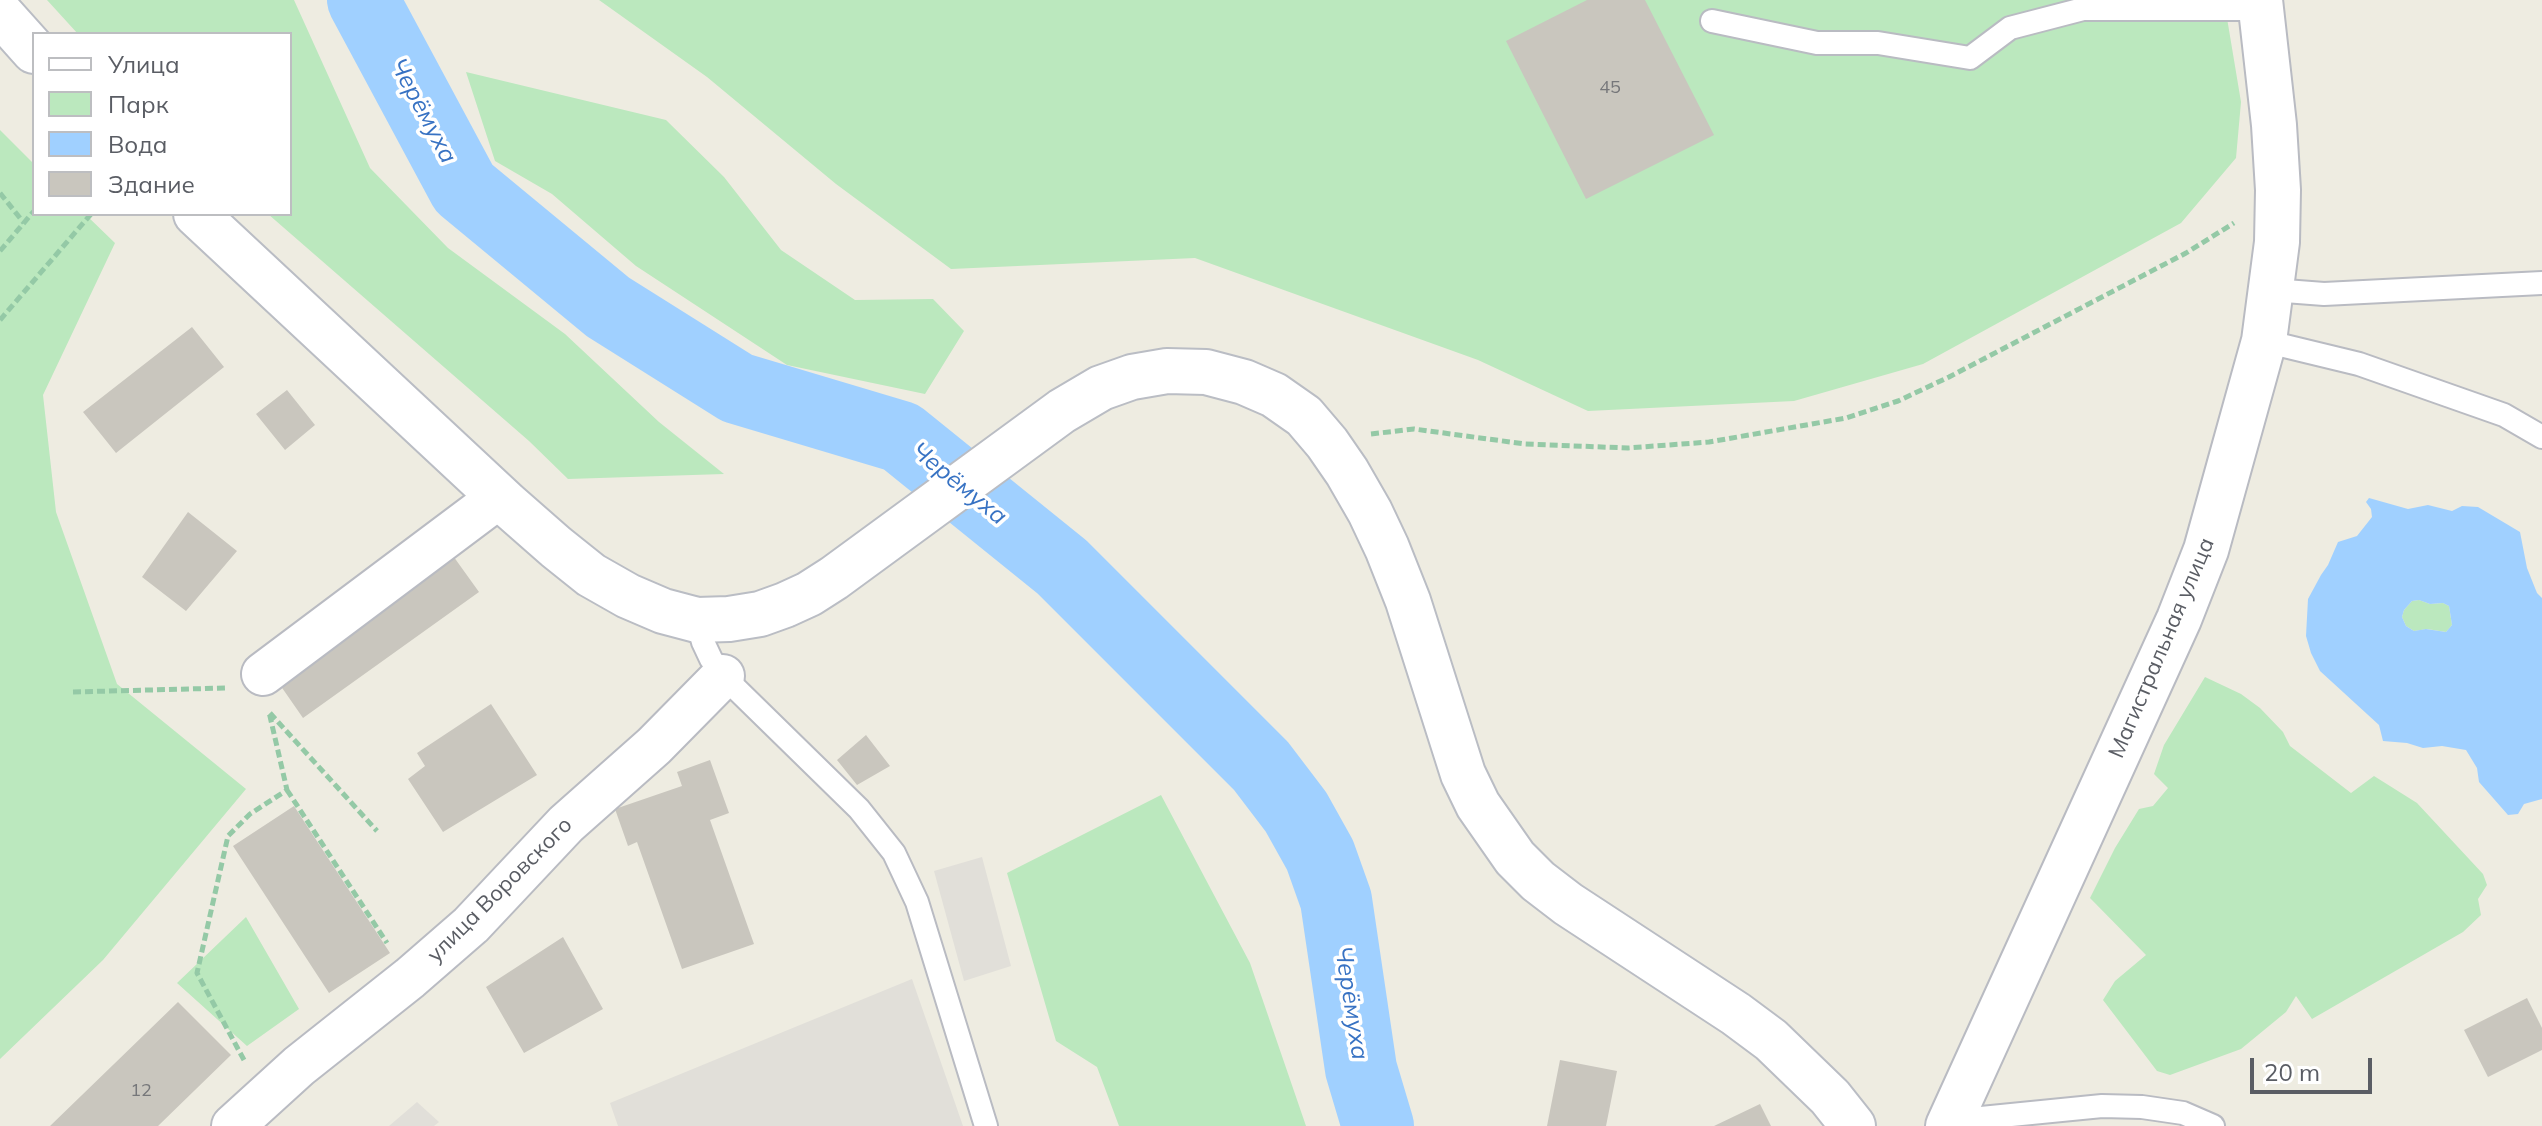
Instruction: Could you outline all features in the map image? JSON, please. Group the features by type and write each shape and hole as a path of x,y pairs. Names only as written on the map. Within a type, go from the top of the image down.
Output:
{"main road":[{"name":"Магистральная улица","path":"1950,1124 2179,619 2206,550 2264,341 2277,242 2278,190 2261,5"},
{"path":"0,13 32,49"},
{"path":"198,216 499,497 591,575 663,611 697,620 760,614 785,605 834,578 1062,411 1101,388 1132,377 1167,371 1206,372 1244,382 1274,395 1304,416 1327,443 1347,472 1387,548 1408,601 1463,774 1478,805 1515,858 1568,904 1771,1040 1830,1097 1853,1126"}],"street":[{"path":"258,694 499,497"},
{"name":"улица Воровского","path":"233,1126 299,1066 471,925 566,824 654,746 723,676"}],"lane":[{"path":"1712,21 1817,43 1878,43 1970,58 2010,28 2083,9 2261,5"},
{"path":"2272,290 2324,294 2542,283"},
{"path":"2264,341 2359,364 2504,415 2542,437"},
{"path":"697,620 707,651 723,676 859,809 894,853 917,902 986,1126"},
{"path":"1950,1124 2102,1106 2142,1107 2183,1113 2213,1126"}],"path":[{"path":"1327,443 1414,429 1525,444 1628,448 1709,442 1846,418 1898,401 1949,377 2186,253 2236,222 2278,190"},
{"path":"0,193 24,223"},
{"path":"0,251 32,213"},
{"path":"0,320 89,216"},
{"path":"73,692 258,694 377,831"},
{"path":"258,694 287,790 410,978"},
{"path":"264,1097 197,973 228,836 250,814 287,790"}],"shaded area":[{"path":"982,857 1011,966 964,981 934,871"},
{"path":"912,979 963,1126 618,1126 610,1103"},
{"path":"417,1102 439,1122 434,1126 389,1126"}],"green space":[{"path":"47,0 294,0 370,168 448,248 565,334 659,422 724,474 568,479 529,441 270,216 292,216 292,32 76,32"},
{"path":"599,0 2224,0 2241,102 2236,158 2181,223 1923,364 1794,401 1588,411 1478,360 1195,258 951,269 836,184 707,77"},
{"path":"466,72 666,120 724,177 781,250 855,300 933,299 964,331 925,394 787,365 636,266 552,194 495,161"},
{"path":"0,130 32,162 32,216 87,216 115,243 43,395 56,512 117,684 246,789 103,960 0,1059"},
{"path":"2412,601 2449,606 2452,625 2446,632 2427,629 2414,631 2406,626 2402,617 2404,610"},
{"path":"2205,677 2241,694 2260,708 2283,732 2290,746 2351,793 2374,776 2417,803 2483,874 2487,885 2478,899 2481,915 2463,932 2312,1019 2296,996 2286,1012 2241,1049 2170,1075 2157,1071 2103,1000 2115,981 2146,955 2090,898 2139,809 2153,806 2168,788 2154,774 2164,745"},
{"path":"1161,795 1250,963 1306,1126 1119,1126 1097,1067 1056,1041 1007,873"},
{"path":"246,917 299,1009 247,1046 177,983"}],"water":[{"path":"2369,498 2408,509 2428,505 2452,511 2462,506 2478,507 2520,532 2527,568 2542,598 2542,799 2524,804 2518,814 2508,815 2479,782 2477,768 2466,750 2442,746 2423,748 2383,741 2379,725 2320,671 2311,653 2306,636 2308,599 2338,542 2357,536 2372,517 2366,502","holes":["2412,601 2449,606 2452,625 2446,632 2414,631 2406,626 2402,617"]}],"building":[{"path":"1587,0 1645,0 1714,135 1586,199 1506,41"},
{"path":"192,327 224,367 116,453 83,412"},
{"path":"287,390 315,425 285,450 256,414"},
{"path":"188,512 237,551 186,611 142,577"},
{"path":"451,553 479,592 303,718 278,682"},
{"path":"491,704 537,775 443,832 408,779 425,766 417,753"},
{"path":"866,735 890,766 857,785 837,760"},
{"path":"710,760 729,813 710,820 754,944 682,969 637,842 628,846 615,809 682,786 677,772"},
{"path":"294,806 390,953 329,993 233,846"},
{"path":"563,937 603,1009 524,1053 486,987"},
{"path":"2527,998 2542,1028 2542,1050 2488,1077 2464,1030"},
{"path":"178,1002 231,1055 158,1126 50,1126"},
{"path":"1560,1060 1617,1071 1606,1126 1547,1126"},
{"path":"1760,1104 1771,1126 1714,1126"}],"waterway":[{"name":"Черёмуха","path":"363,0 464,188 608,307 737,388 901,437 1062,567 1261,766 1296,812 1320,855 1336,900 1361,1069 1378,1126"}]}
